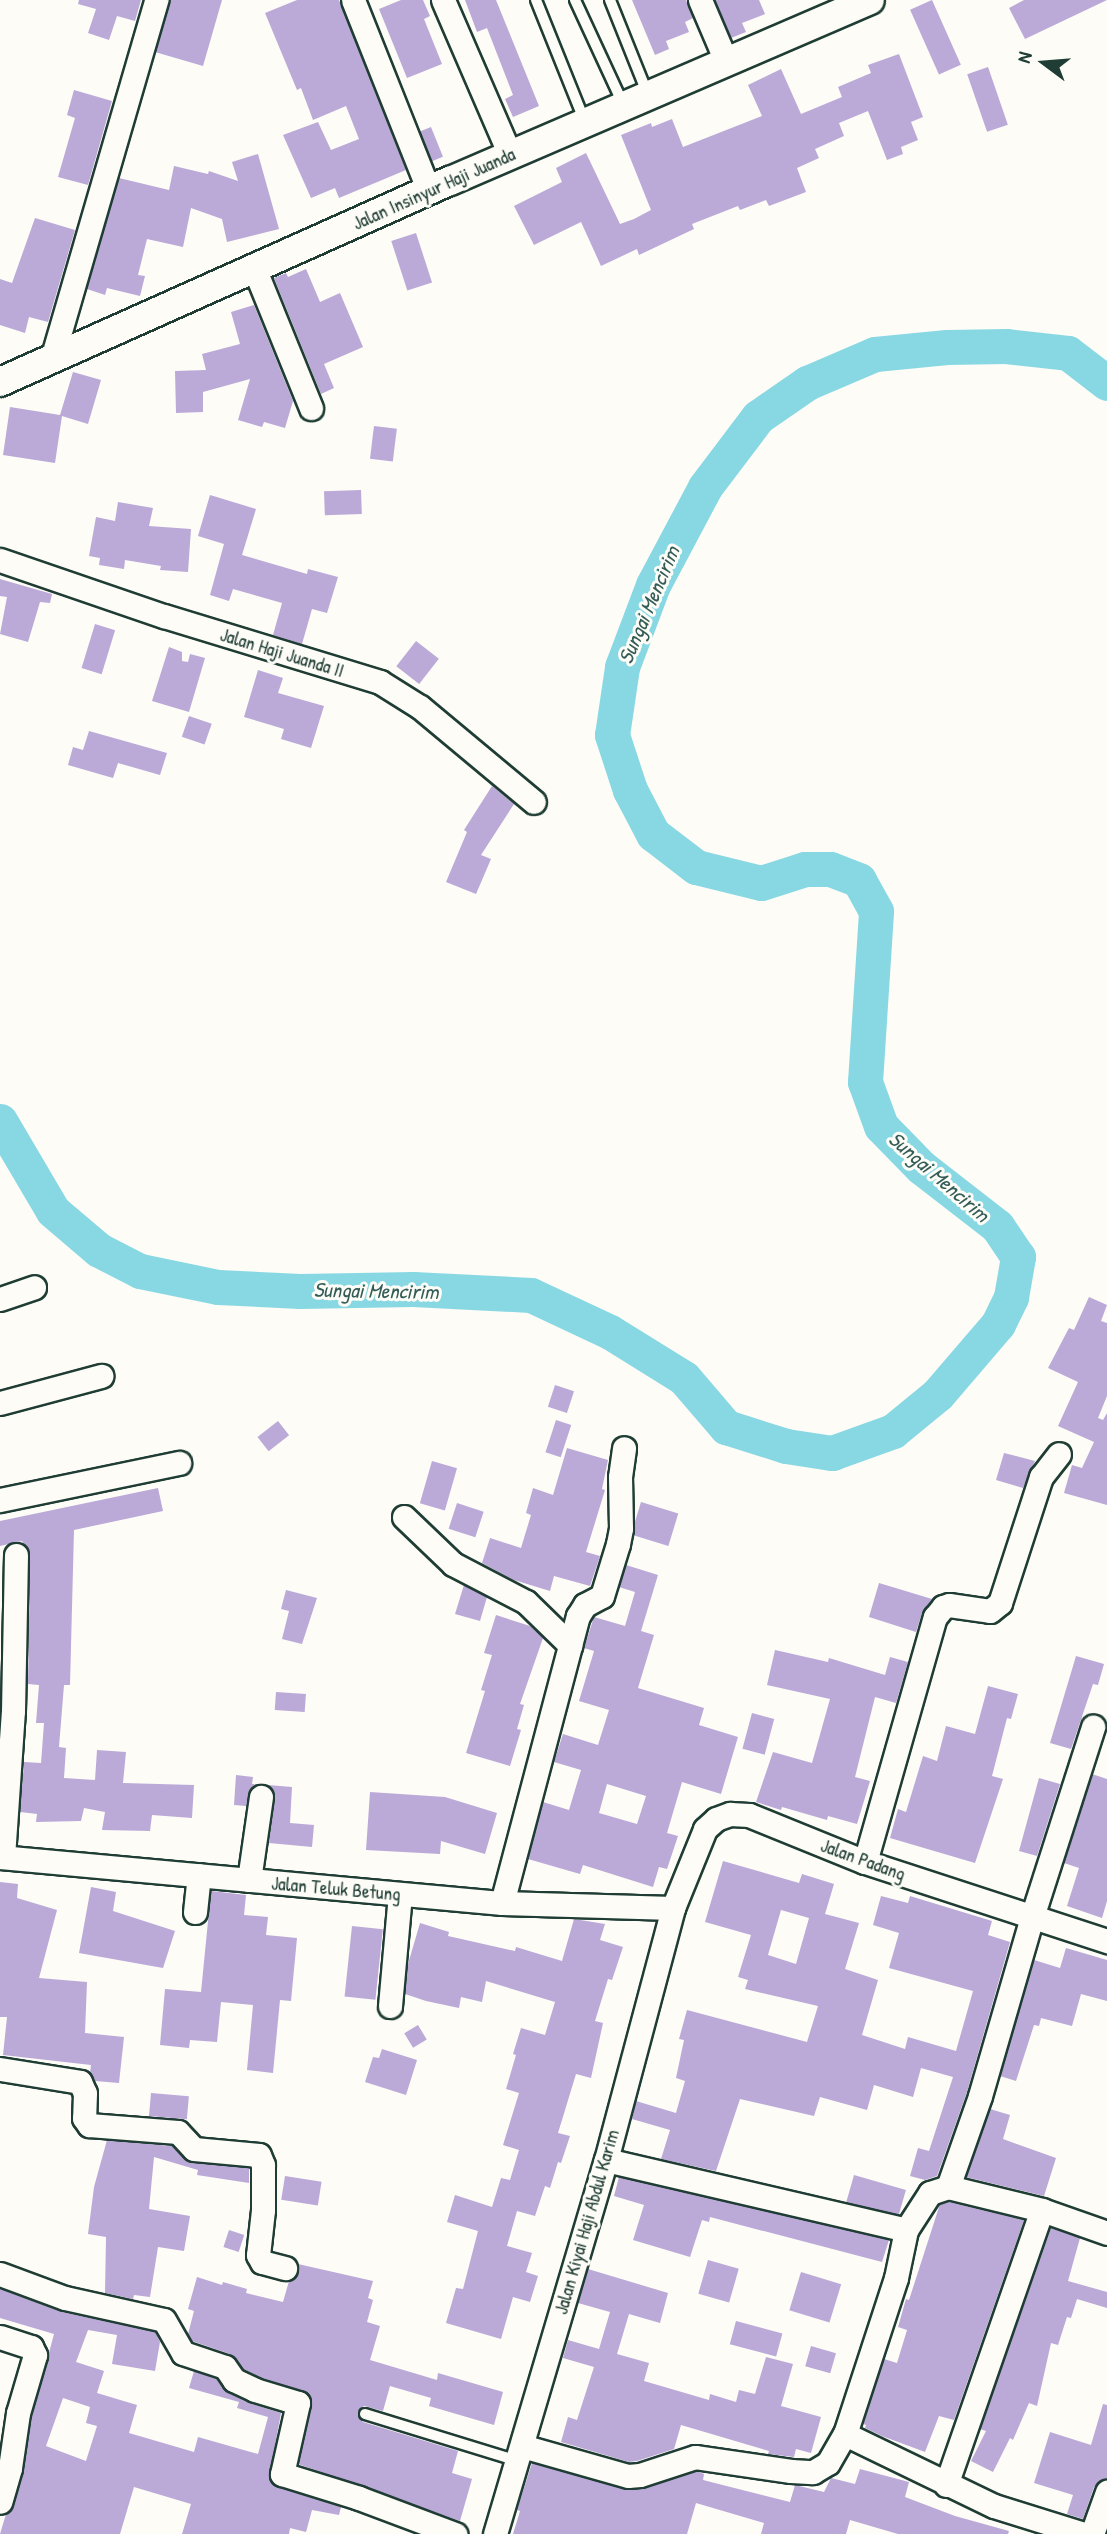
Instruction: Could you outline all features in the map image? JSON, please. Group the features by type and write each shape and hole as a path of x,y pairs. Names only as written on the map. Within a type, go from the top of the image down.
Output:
{"street":[{"path":"52,359 156,0"},
{"path":"353,0 429,191"},
{"path":"443,0 510,155"},
{"path":"700,0 726,61"},
{"name":"Jalan Insinyur Haji Juanda","path":"0,382 585,122 870,0"},
{"path":"255,270 311,408"},
{"name":"Jalan Haji Juanda II","path":"0,560 164,616 380,682 420,707 534,802"},
{"path":"0,1298 34,1287"},
{"path":"0,1403 101,1376"},
{"path":"502,1903 581,1610 602,1596 618,1544 621,1528 620,1476 624,1448"},
{"path":"865,1862 935,1617 943,1607 949,1605 990,1611 1000,1603 1041,1477 1059,1454"},
{"path":"0,1500 179,1464"},
{"path":"404,1517 453,1563 526,1602 570,1645"},
{"path":"2,1857 13,1711 16,1555"},
{"path":"948,2187 980,2095 1032,1917 1093,1727"},
{"path":"248,1880 261,1797"},
{"name":"Jalan Padang","path":"673,1909 705,1829 716,1819 730,1814 750,1815 865,1862 1107,1941"},
{"name":"Jalan Teluk Betung","path":"2,1857 502,1903 673,1909"},
{"path":"195,1912 199,1875"},
{"path":"390,2006 400,1895"},
{"name":"Jalan Kiyai Haji Abdul Karim","path":"495,2534 606,2160 673,1909"},
{"path":"0,2069 80,2082 85,2093 84,2118 89,2125 169,2130 182,2134 194,2149 259,2155 262,2165 262,2210 258,2255 262,2262 285,2268"},
{"path":"606,2160 906,2230"},
{"path":"520,2454 628,2476 640,2475 695,2457 813,2472 828,2463 845,2434 896,2278 906,2230 930,2193 948,2187 1042,2210 1107,2233"},
{"path":"946,2485 1042,2210"},
{"path":"0,2274 65,2298 164,2320 183,2353 225,2367 234,2380 255,2390 298,2403 282,2474 359,2498 455,2534"},
{"path":"0,2337 31,2347 35,2355 18,2413 10,2468 0,2502"},
{"path":"845,2434 994,2506 1084,2534"},
{"path":"1093,2534 1107,2492"}],"lane":[{"path":"536,0 585,122"},
{"path":"575,0 636,100"},
{"path":"610,0 636,100"},
{"path":"365,2414 520,2454"}],"building":[{"path":"79,0 141,0 135,21 117,16 109,40 88,33 96,9 78,4"},
{"path":"170,0 222,0 203,66 155,52"},
{"path":"297,0 339,0 406,170 339,198 335,188 311,198 283,135 318,122 331,150 359,139 346,106 313,120 301,88 297,90 265,13"},
{"path":"401,0 423,0 430,16 424,19 442,64 407,78 379,9"},
{"path":"465,0 496,0 539,106 513,117 505,99 513,95 487,28 477,32"},
{"path":"632,0 686,0 693,18 685,22 689,32 666,41 669,49 655,55"},
{"path":"715,0 759,0 765,14 742,23 746,32 731,38"},
{"path":"932,0 961,65 939,75 910,10"},
{"path":"1024,0 1107,0 1025,39 1009,8"},
{"path":"899,54 923,117 911,122 918,140 901,147 903,154 887,160 868,111 839,123 844,136 815,149 819,158 797,168 806,192 769,206 766,200 740,210 738,206 692,224 694,229 639,255 637,249 601,266 581,222 534,245 514,206 562,182 556,168 586,153 620,224 634,219 651,210 621,135 651,123 652,127 672,119 683,147 762,116 748,85 781,69 801,114 842,97 838,87 871,73 868,65"},
{"path":"988,67 1008,125 987,132 967,74"},
{"path":"74,90 112,101 88,185 58,177 75,118 67,115"},
{"path":"431,127 443,157 432,161 420,131"},
{"path":"258,154 279,229 227,242 222,219 191,208 183,247 147,239 138,275 145,276 140,296 107,288 105,295 87,289 119,178 169,190 174,166 208,174 209,171 238,181 232,162"},
{"path":"35,218 75,230 48,322 29,317 25,333 0,325 0,279 12,283"},
{"path":"416,233 432,282 407,290 391,241"},
{"path":"306,269 320,302 340,293 363,347 324,364 334,388 321,394 274,278 286,273 288,277"},
{"path":"254,305 293,401 285,428 264,422 262,427 238,420 250,379 203,392 203,412 176,413 175,371 206,370 202,354 240,344 231,312"},
{"path":"73,372 101,380 88,424 62,416 55,463 3,455 10,407 60,415"},
{"path":"374,426 397,429 393,462 370,459"},
{"path":"361,490 362,514 325,515 324,491"},
{"path":"210,495 256,509 242,555 307,574 308,569 338,577 327,613 312,609 302,644 273,635 282,603 233,589 229,601 210,595 224,544 198,536"},
{"path":"118,502 153,508 149,526 191,529 188,572 160,570 161,566 125,560 124,569 99,565 100,558 89,556 96,517 115,521"},
{"path":"0,579 52,594 50,603 40,602 28,642 0,634 7,597 0,596"},
{"path":"95,624 115,630 102,674 82,668"},
{"path":"416,641 439,659 419,684 396,666"},
{"path":"169,647 182,652 182,661 188,662 190,654 205,658 189,712 152,701"},
{"path":"258,670 283,678 278,693 324,706 311,748 281,739 284,729 244,717"},
{"path":"189,716 212,724 205,745 182,737"},
{"path":"89,731 167,753 160,775 118,763 113,778 68,765 73,747 83,750"},
{"path":"492,786 514,804 481,855 491,859 476,894 446,882 467,832 464,830"},
{"path":"1089,1297 1107,1305 1101,1321 1107,1323 1107,1396 1098,1418 1103,1420 1107,1413 1107,1505 1064,1493 1072,1465 1082,1468 1094,1442 1058,1426 1078,1382 1048,1368 1069,1328 1074,1330"},
{"path":"555,1385 574,1391 567,1413 548,1407"},
{"path":"556,1420 571,1425 561,1457 545,1452"},
{"path":"278,1421 289,1435 269,1451 258,1437"},
{"path":"567,1448 608,1460 602,1489 605,1490 586,1552 600,1556 590,1586 554,1576 550,1591 514,1580 482,1563 490,1538 521,1548 531,1515 526,1513 533,1488 553,1495"},
{"path":"1004,1453 1035,1461 1023,1488 996,1480"},
{"path":"432,1461 457,1468 445,1510 420,1503"},
{"path":"158,1488 163,1511 74,1530 70,1685 64,1685 59,1747 66,1748 64,1778 95,1780 97,1750 126,1752 123,1783 194,1785 192,1818 152,1815 150,1831 102,1830 105,1812 84,1808 81,1821 36,1822 37,1814 20,1812 24,1762 41,1763 44,1723 36,1723 39,1685 28,1684 30,1555 22,1541 0,1546 0,1521"},
{"path":"641,1502 678,1513 668,1546 631,1535"},
{"path":"457,1503 484,1512 475,1537 449,1529"},
{"path":"626,1565 658,1575 641,1631 654,1635 638,1688 704,1708 699,1725 738,1737 721,1794 682,1782 667,1833 678,1836 667,1869 659,1867 653,1887 583,1865 580,1874 528,1859 543,1802 569,1810 581,1770 554,1762 563,1734 598,1745 609,1710 579,1701 594,1651 584,1648 594,1617 625,1626 635,1592 619,1587","holes":["607,1784 646,1796 637,1824 599,1813"]},
{"path":"879,1583 932,1599 922,1613 916,1632 869,1617"},
{"path":"464,1585 487,1597 480,1621 455,1614"},
{"path":"286,1590 317,1598 302,1644 282,1639 289,1611 281,1609"},
{"path":"496,1615 530,1626 543,1638 520,1704 524,1705 517,1729 521,1730 510,1766 466,1753 485,1691 481,1690 492,1655 484,1653"},
{"path":"775,1650 828,1662 829,1658 885,1675 890,1657 908,1662 896,1703 875,1697 855,1777 870,1781 857,1824 828,1816 827,1820 782,1807 781,1810 756,1802 773,1752 812,1763 830,1699 767,1685"},
{"path":"1076,1656 1104,1664 1098,1685 1093,1684 1071,1749 1050,1743"},
{"path":"988,1686 1018,1694 1011,1719 1007,1718 992,1776 1003,1779 975,1863 890,1838 898,1809 906,1812 923,1756 937,1761 946,1726 975,1734"},
{"path":"276,1692 306,1694 305,1712 275,1710"},
{"path":"752,1713 774,1719 765,1755 742,1749"},
{"path":"1092,1774 1107,1779 1107,1901 1102,1918 1067,1906 1079,1868 1064,1863"},
{"path":"236,1775 253,1777 252,1784 255,1784 250,1789 246,1806 234,1805"},
{"path":"1039,1778 1060,1784 1037,1856 1019,1851"},
{"path":"268,1785 292,1787 290,1823 314,1825 312,1847 269,1843 275,1798"},
{"path":"370,1792 445,1797 497,1813 485,1854 441,1841 440,1854 366,1850"},
{"path":"723,1861 799,1883 802,1874 834,1884 825,1914 859,1923 845,1969 878,1980 862,2035 905,2049 908,2037 956,2051 973,1991 889,1968 899,1933 873,1925 881,1896 908,1903 910,1896 992,1921 988,1935 1010,1942 967,2092 937,2176 925,2180 910,2176 918,2148 929,2151 953,2077 921,2068 913,2097 874,2085 867,2110 820,2097 814,2116 740,2099 716,2171 661,2159 670,2130 632,2119 636,2101 676,2113 685,2081 676,2078 684,2040 679,2039 687,2010 807,2042 818,2006 745,1989 748,1980 738,1977 751,1935 705,1922","holes":["781,1910 809,1918 796,1964 768,1955"]},
{"path":"0,1882 18,1884 17,1898 57,1910 39,1978 87,1982 85,2033 124,2037 119,2083 95,2081 90,2073 91,2065 3,2055 7,2017 0,2017"},
{"path":"91,1887 116,1892 113,1911 175,1931 163,1968 79,1953"},
{"path":"211,1891 246,1895 244,1915 268,1917 266,1935 297,1938 291,2001 280,2000 273,2073 247,2070 253,2005 221,2002 217,2042 190,2040 189,2048 160,2045 165,1989 201,1992"},
{"path":"574,1919 605,1924 600,1940 623,1947 612,1980 608,1979 595,2021 603,2023 591,2078 576,2074 558,2133 570,2136 561,2163 558,2162 550,2188 545,2186 535,2216 517,2211 507,2246 532,2253 526,2272 538,2276 530,2302 513,2297 501,2339 446,2323 456,2288 463,2289 478,2231 447,2222 455,2195 492,2207 501,2178 510,2180 519,2150 503,2145 519,2093 506,2089 516,2055 513,2054 521,2028 545,2035 555,2002 486,1981 482,2002 461,1997 459,2008 426,2001 405,1994 408,1964 420,1923 449,1932 448,1936 515,1951 516,1947 562,1961"},
{"path":"352,1926 383,1929 375,2000 345,1997"},
{"path":"1066,1948 1107,1960 1107,2001 1081,1994 1072,2026 1041,2018 1039,2026 1034,2025 1016,2081 1000,2076 1034,1960 1060,1968"},
{"path":"418,2025 427,2040 413,2048 404,2033"},
{"path":"382,2049 417,2060 406,2095 365,2082 373,2057 379,2058"},
{"path":"151,2093 189,2096 187,2119 149,2116"},
{"path":"990,2109 1010,2115 1003,2139 1056,2158 1044,2196 966,2177"},
{"path":"107,2140 172,2146 192,2163 249,2168 249,2183 197,2175 198,2170 154,2157 149,2209 190,2216 184,2251 158,2247 150,2297 134,2295 133,2299 105,2293 106,2237 88,2234 94,2187"},
{"path":"854,2175 906,2190 898,2217 846,2202"},
{"path":"285,2176 322,2182 318,2205 281,2200"},
{"path":"619,2177 889,2240 882,2262 710,2217 709,2222 702,2220 690,2257 633,2240 644,2205 614,2196"},
{"path":"949,2202 1024,2220 954,2420 939,2416 925,2452 882,2436 865,2428 866,2425 863,2424 884,2359 897,2363 907,2330 898,2327 906,2299 909,2300 940,2204"},
{"path":"1051,2228 1080,2238 1068,2281 1107,2292 1107,2308 1077,2299 1071,2318 1067,2317 1058,2345 1051,2343 1037,2406 1029,2403 1013,2440 1010,2438 993,2472 971,2461 986,2431 980,2429"},
{"path":"229,2230 244,2235 239,2252 223,2247"},
{"path":"708,2260 739,2269 729,2302 698,2294"},
{"path":"298,2264 373,2281 368,2298 373,2300 367,2322 380,2326 370,2360 437,2380 438,2373 503,2392 494,2425 429,2406 431,2398 390,2386 383,2411 364,2406 358,2411 363,2422 458,2451 452,2473 472,2479 460,2521 298,2464 312,2406 308,2394 260,2377 243,2369 230,2354 192,2341 188,2334 194,2311 188,2309 197,2277 222,2285 223,2282 247,2289 246,2293 283,2302 289,2281 298,2272"},
{"path":"588,2269 668,2293 660,2323 629,2314 617,2354 649,2363 644,2381 709,2400 710,2394 736,2402 739,2390 755,2394 766,2357 793,2364 781,2406 821,2417 811,2453 796,2449 794,2457 768,2454 769,2451 681,2425 674,2449 637,2461 629,2462 561,2442 568,2417 577,2420 594,2367 563,2358 568,2340 599,2349 610,2312 578,2303"},
{"path":"801,2272 841,2284 829,2323 789,2310"},
{"path":"0,2289 62,2312 155,2332 160,2342 155,2371 112,2364 117,2335 88,2330 76,2362 104,2371 97,2393 137,2405 129,2433 194,2452 198,2437 258,2454 268,2417 237,2408 239,2402 189,2388 194,2371 216,2379 227,2392 249,2403 281,2413 269,2478 278,2487 341,2507 339,2515 312,2510 306,2532 290,2528 289,2534 182,2534 191,2504 134,2487 120,2534 0,2534 6,2514 13,2506 23,2472 32,2416 54,2334 0,2318","holes":["63,2398 90,2407 86,2423 97,2426 86,2461 46,2446"]},
{"path":"736,2321 782,2333 776,2357 730,2344"},
{"path":"811,2346 836,2353 830,2373 805,2366"},
{"path":"1103,2404 1107,2405 1107,2478 1094,2487 1083,2519 1067,2514 1073,2495 1034,2483 1050,2432 1091,2445"},
{"path":"532,2463 629,2490 644,2488 696,2471 704,2474 703,2480 790,2502 795,2485 824,2492 831,2478 855,2484 860,2469 909,2482 905,2497 955,2516 1009,2531 1008,2534 898,2534 850,2520 846,2534 761,2534 764,2523 696,2503 687,2534 513,2534 520,2511 517,2510"}],"waterway":[{"name":"Sungai Mencirim","path":"0,1121 53,1211 99,1250 140,1271 218,1287 300,1291 413,1289 531,1295 610,1332 684,1378 726,1427 786,1446 832,1453 893,1431 938,1394 998,1324 1011,1297 1018,1257 997,1226 921,1167 881,1126 865,1082 876,911 859,880 830,869 805,869 761,883 696,867 653,834 630,790 612,735 622,667 653,585 705,487 758,417 807,383 875,354 947,347 1006,346 1068,353 1107,383"}]}
